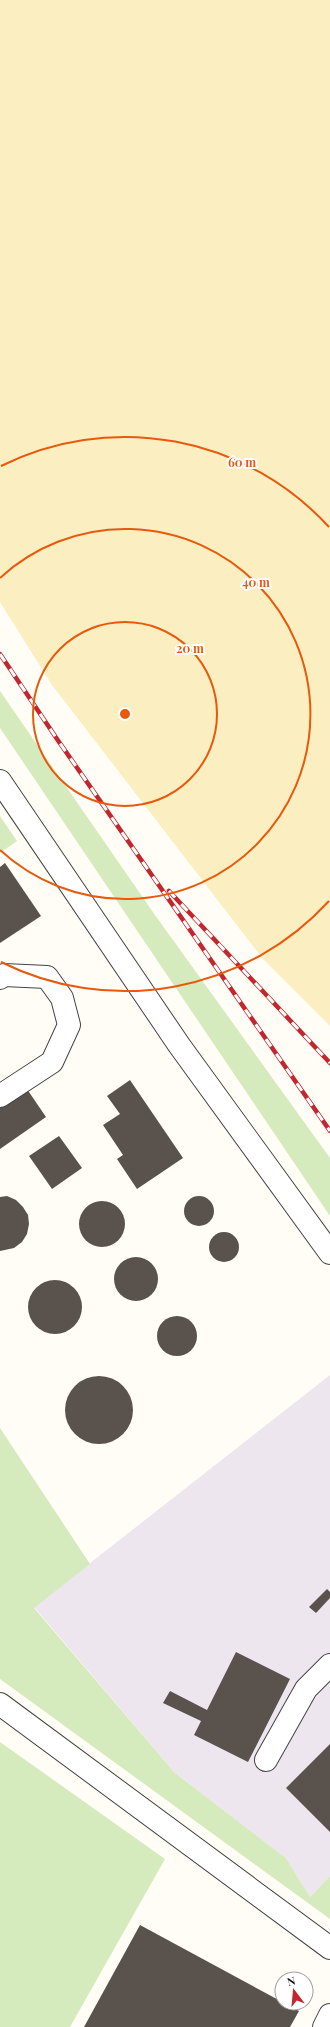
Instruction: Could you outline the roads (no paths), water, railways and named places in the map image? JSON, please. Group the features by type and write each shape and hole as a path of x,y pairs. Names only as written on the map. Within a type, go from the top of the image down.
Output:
{"street":[{"path":"0,781 179,1045 330,1253"},
{"path":"0,978 4,975 47,977 62,998 69,1025 52,1062 0,1096"},
{"path":"266,1760 306,1689 330,1665"},
{"path":"0,1704 330,1948"},
{"path":"324,2027 330,2015"}],"railway":[{"path":"0,654 57,739 330,1131"},
{"path":"169,891 330,1063"}]}
